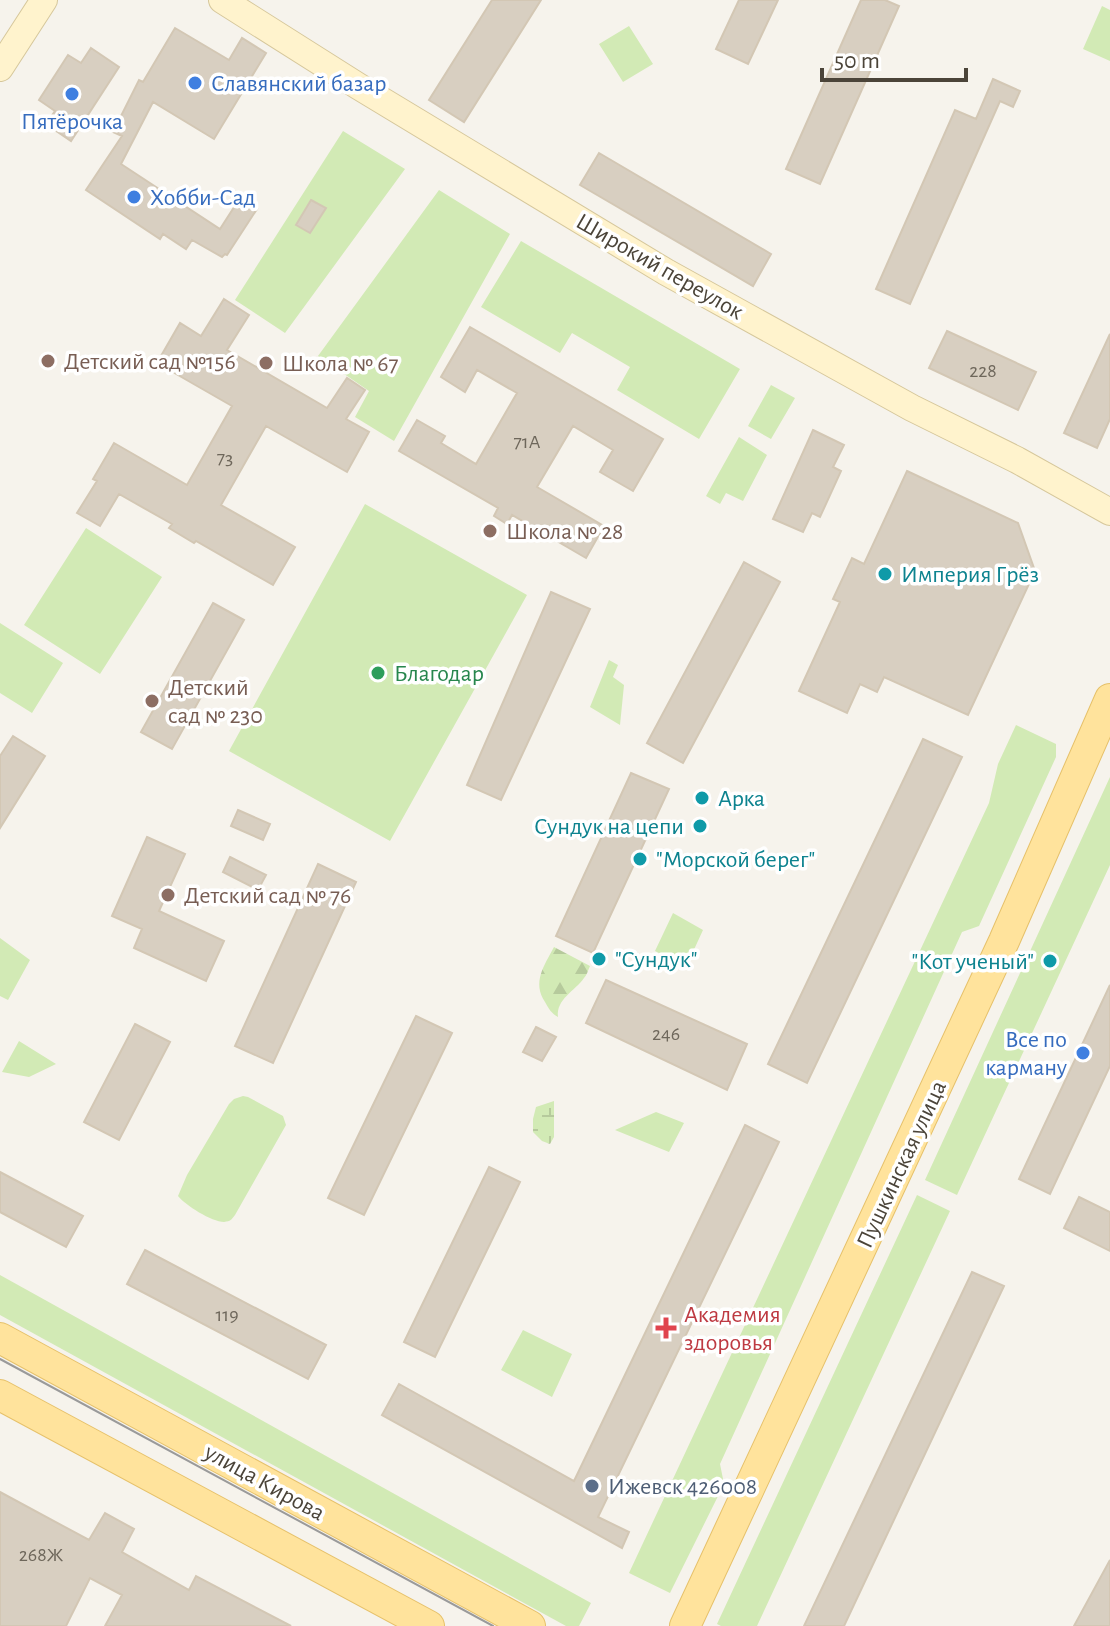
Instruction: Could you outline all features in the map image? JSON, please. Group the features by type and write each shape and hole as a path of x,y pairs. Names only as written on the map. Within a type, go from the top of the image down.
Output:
{"main road":[{"name":"Пушкинская улица","path":"685,1626 1004,941 1110,699"},
{"name":"улица Кирова","path":"0,1338 530,1626"},
{"name":"улица Кирова","path":"0,1395 429,1626"},
{"path":"268,1540 292,1496"}],"street":[{"path":"0,68 44,0"},
{"name":"Широкий переулок","path":"222,0 666,272 912,408 1017,460 1110,512"}],"green space":[{"path":"1102,6 1110,10 1110,61 1083,49"},
{"path":"629,26 653,64 623,82 599,44"},
{"path":"343,131 405,169 285,333 235,300"},
{"path":"439,190 510,234 394,441 355,417 369,391 318,356"},
{"path":"521,241 740,369 699,439 617,390 630,367 572,333 560,353 481,307"},
{"path":"771,385 795,398 771,439 748,426"},
{"path":"739,437 767,455 743,501 726,493 720,504 706,496"},
{"name":"Благодар","path":"365,504 527,595 390,841 229,751"},
{"path":"86,528 162,577 100,674 24,625"},
{"path":"0,623 63,663 32,713 0,693"},
{"path":"609,660 618,665 613,677 624,685 620,725 590,707"},
{"path":"1016,725 1056,744 1056,757 979,926 962,932 720,1464 724,1484 670,1593 629,1573 989,803 998,764"},
{"path":"1110,777 1110,865 957,1195 925,1180"},
{"path":"673,913 703,930 686,967 655,951"},
{"path":"0,938 30,960 8,1000 0,996"},
{"path":"554,947 590,966 585,977 563,1000 558,1017 541,995 539,981"},
{"path":"19,1041 56,1064 29,1077 2,1072"},
{"path":"243,1096 283,1116 286,1125 235,1215 224,1222 199,1212 178,1196 229,1104"},
{"path":"554,1101 554,1137 550,1144 533,1132 533,1119 536,1107"},
{"path":"656,1112 684,1123 669,1152 615,1130"},
{"path":"917,1195 950,1211 757,1626 721,1626 717,1624"},
{"path":"0,1275 591,1603 579,1626 566,1626 0,1315"},
{"path":"523,1330 572,1354 552,1397 501,1370"}],"building":[{"path":"492,0 541,0 464,122 429,100"},
{"path":"739,0 778,0 748,64 716,49"},
{"path":"861,0 885,0 899,6 820,184 786,169"},
{"path":"175,28 229,60 242,38 266,53 214,139 153,102 121,164 220,229 240,198 257,209 227,255 222,257 192,240 186,249 163,234 160,239 86,190 122,136 113,132 139,80 143,82"},
{"name":"Пятёрочка","path":"91,48 119,67 71,141 46,124 55,111 39,100 68,55 81,63"},
{"path":"993,79 1020,91 1013,107 1000,101 910,304 876,289 955,110 976,119"},
{"path":"599,153 771,254 753,286 580,185"},
{"path":"311,200 326,208 310,233 296,225"},
{"path":"224,299 249,315 227,350 327,408 347,378 365,390 346,419 369,432 347,472 266,426 221,505 295,547 273,585 196,541 194,543 169,528 172,524 119,494 100,526 77,513 97,481 93,479 114,443 187,485 232,406 157,363 180,323 201,336"},
{"path":"470,327 663,439 633,491 600,472 613,450 573,426 537,487 604,526 586,558 512,515 507,524 494,516 498,508 399,451 417,420 445,436 441,443 476,464 517,393 477,370 465,392 441,377"},
{"path":"947,331 1036,372 1018,410 929,368"},
{"path":"1110,334 1110,419 1097,448 1064,433"},
{"path":"813,430 844,445 833,467 841,471 820,517 812,513 803,532 773,519"},
{"path":"907,471 1018,523 1035,571 968,715 884,677 877,692 860,684 847,713 799,691 840,602 833,599 852,558 864,564"},
{"path":"744,562 780,582 683,763 647,743"},
{"path":"551,592 590,609 501,800 467,785"},
{"path":"213,603 244,620 172,749 141,732"},
{"path":"13,736 45,756 0,828 0,756"},
{"path":"923,739 962,757 807,1083 768,1064"},
{"path":"631,773 669,789 593,953 556,936"},
{"path":"238,810 270,824 263,840 231,826"},
{"path":"147,837 185,854 159,911 224,941 206,981 134,948 142,929 112,916"},
{"path":"230,857 266,875 258,890 223,872"},
{"path":"318,864 356,882 273,1063 235,1046"},
{"path":"606,980 747,1044 727,1090 586,1023"},
{"path":"1110,985 1110,1066 1050,1194 1019,1179"},
{"path":"416,1016 452,1033 364,1215 328,1198"},
{"path":"135,1024 170,1042 119,1140 84,1122"},
{"path":"536,1027 556,1037 542,1061 523,1052"},
{"path":"745,1125 779,1142 598,1517 629,1532 622,1548 382,1415 399,1384 574,1481"},
{"path":"489,1167 520,1182 435,1357 404,1342"},
{"path":"0,1172 83,1216 66,1247 0,1212"},
{"path":"1079,1197 1110,1212 1110,1251 1064,1228"},
{"path":"145,1250 326,1345 308,1379 127,1284"},
{"path":"972,1272 1004,1286 844,1626 804,1626"},
{"path":"0,1492 89,1540 105,1513 134,1529 122,1552 189,1590 196,1576 291,1626 105,1626 122,1595 90,1578 66,1626 0,1626"},
{"path":"1110,1560 1110,1626 1074,1626"}],"tram line":[{"path":"0,1359 493,1626"}],"place":[{"name":"Славянский базар","path":"195,83"},
{"name":"Пятёрочка","path":"72,94"},
{"name":"Хобби-Сад","path":"134,197"},
{"name":"Детский сад №156","path":"48,361"},
{"name":"Школа № 67","path":"266,363"},
{"name":"Школа № 28","path":"490,531"},
{"name":"Империя Грёз","path":"885,574"},
{"name":"Благодар","path":"378,673"},
{"name":"Детский сад № 230","path":"152,701"},
{"name":"Арка","path":"702,798"},
{"name":"Сундук на цепи","path":"700,826"},
{"name":"\"Морской берег\"","path":"640,859"},
{"name":"Детский сад № 76","path":"168,895"},
{"name":"\"Сундук\"","path":"599,959"},
{"name":"\"Кот ученый\"","path":"1050,961"},
{"name":"Все по карману","path":"1083,1053"},
{"name":"Академия здоровья","path":"666,1328"},
{"name":"Ижевск 426008","path":"592,1486"}]}
